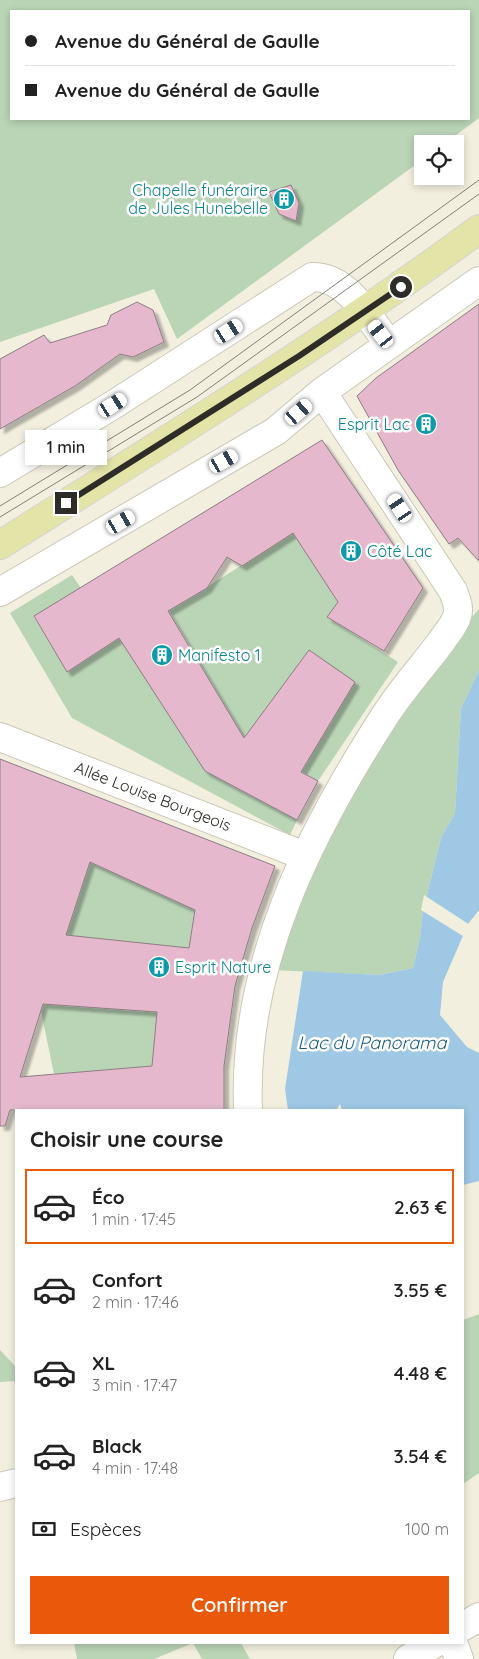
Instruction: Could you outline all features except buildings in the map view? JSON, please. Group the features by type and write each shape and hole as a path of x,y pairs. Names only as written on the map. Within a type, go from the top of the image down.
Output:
{"main road":[{"path":"0,545 364,313 479,230"}],"street":[{"path":"0,473 113,405 312,277 322,277 338,283 347,290 389,344"},
{"path":"0,592 276,431 322,392 479,281"},
{"path":"248,1109 248,1062 252,1019 278,923 305,856 348,772 397,696 447,633 457,616 458,604 453,591 322,392"},
{"name":"Allée Louise Bourgeois","path":"0,737 305,856"},
{"path":"0,1487 15,1483"},
{"path":"464,1626 479,1617"},
{"path":"408,1659 434,1644"},
{"path":"454,1644 459,1659"}],"green space":[{"path":"0,0 479,0 479,118 456,135 414,135 414,166 177,339 154,289 0,342"},
{"path":"293,533 338,602 327,617 398,662 318,781 246,741 169,611"},
{"path":"72,575 81,588 34,617 67,672 119,638 205,771 297,820 290,835 72,718 10,613"},
{"path":"479,609 479,670 461,709 455,813 441,838 423,911 420,937 413,968 379,975 272,970 332,819 447,646"},
{"path":"90,862 195,910 189,948 83,937 71,1005 157,1012 152,1066 54,1074 41,1011"},
{"path":"479,1314 479,1473 464,1483 464,1320"},
{"path":"0,1350 15,1366 15,1382 0,1382"},
{"path":"74,1644 191,1644 154,1659 77,1659"},
{"path":"194,1644 242,1644 250,1659 202,1659"}],"water":[{"name":"Lac du Panorama","path":"479,670 479,910 468,924 443,982 440,1015 467,1047 479,1053 479,1181 464,1185 464,1109 342,1109 340,1104 337,1109 288,1109 285,1089 303,971 379,975 413,968 420,937 423,911 441,838 455,813 461,709"}],"pier":[{"path":"424,895 470,925 466,938 421,910"}],"tram line":[{"path":"0,506 190,390 479,180"},
{"path":"0,517 197,397 479,194"}],"place":[{"name":"Chapelle funéraire de Jules Hunebelle","path":"284,199"},
{"name":"Esprit Lac","path":"426,424"},
{"name":"Côté Lac","path":"351,551"},
{"name":"Manifesto 1","path":"162,655"},
{"name":"Esprit Nature","path":"159,967"}],"route":[{"path":"66,503 299,356 401,287"}]}
